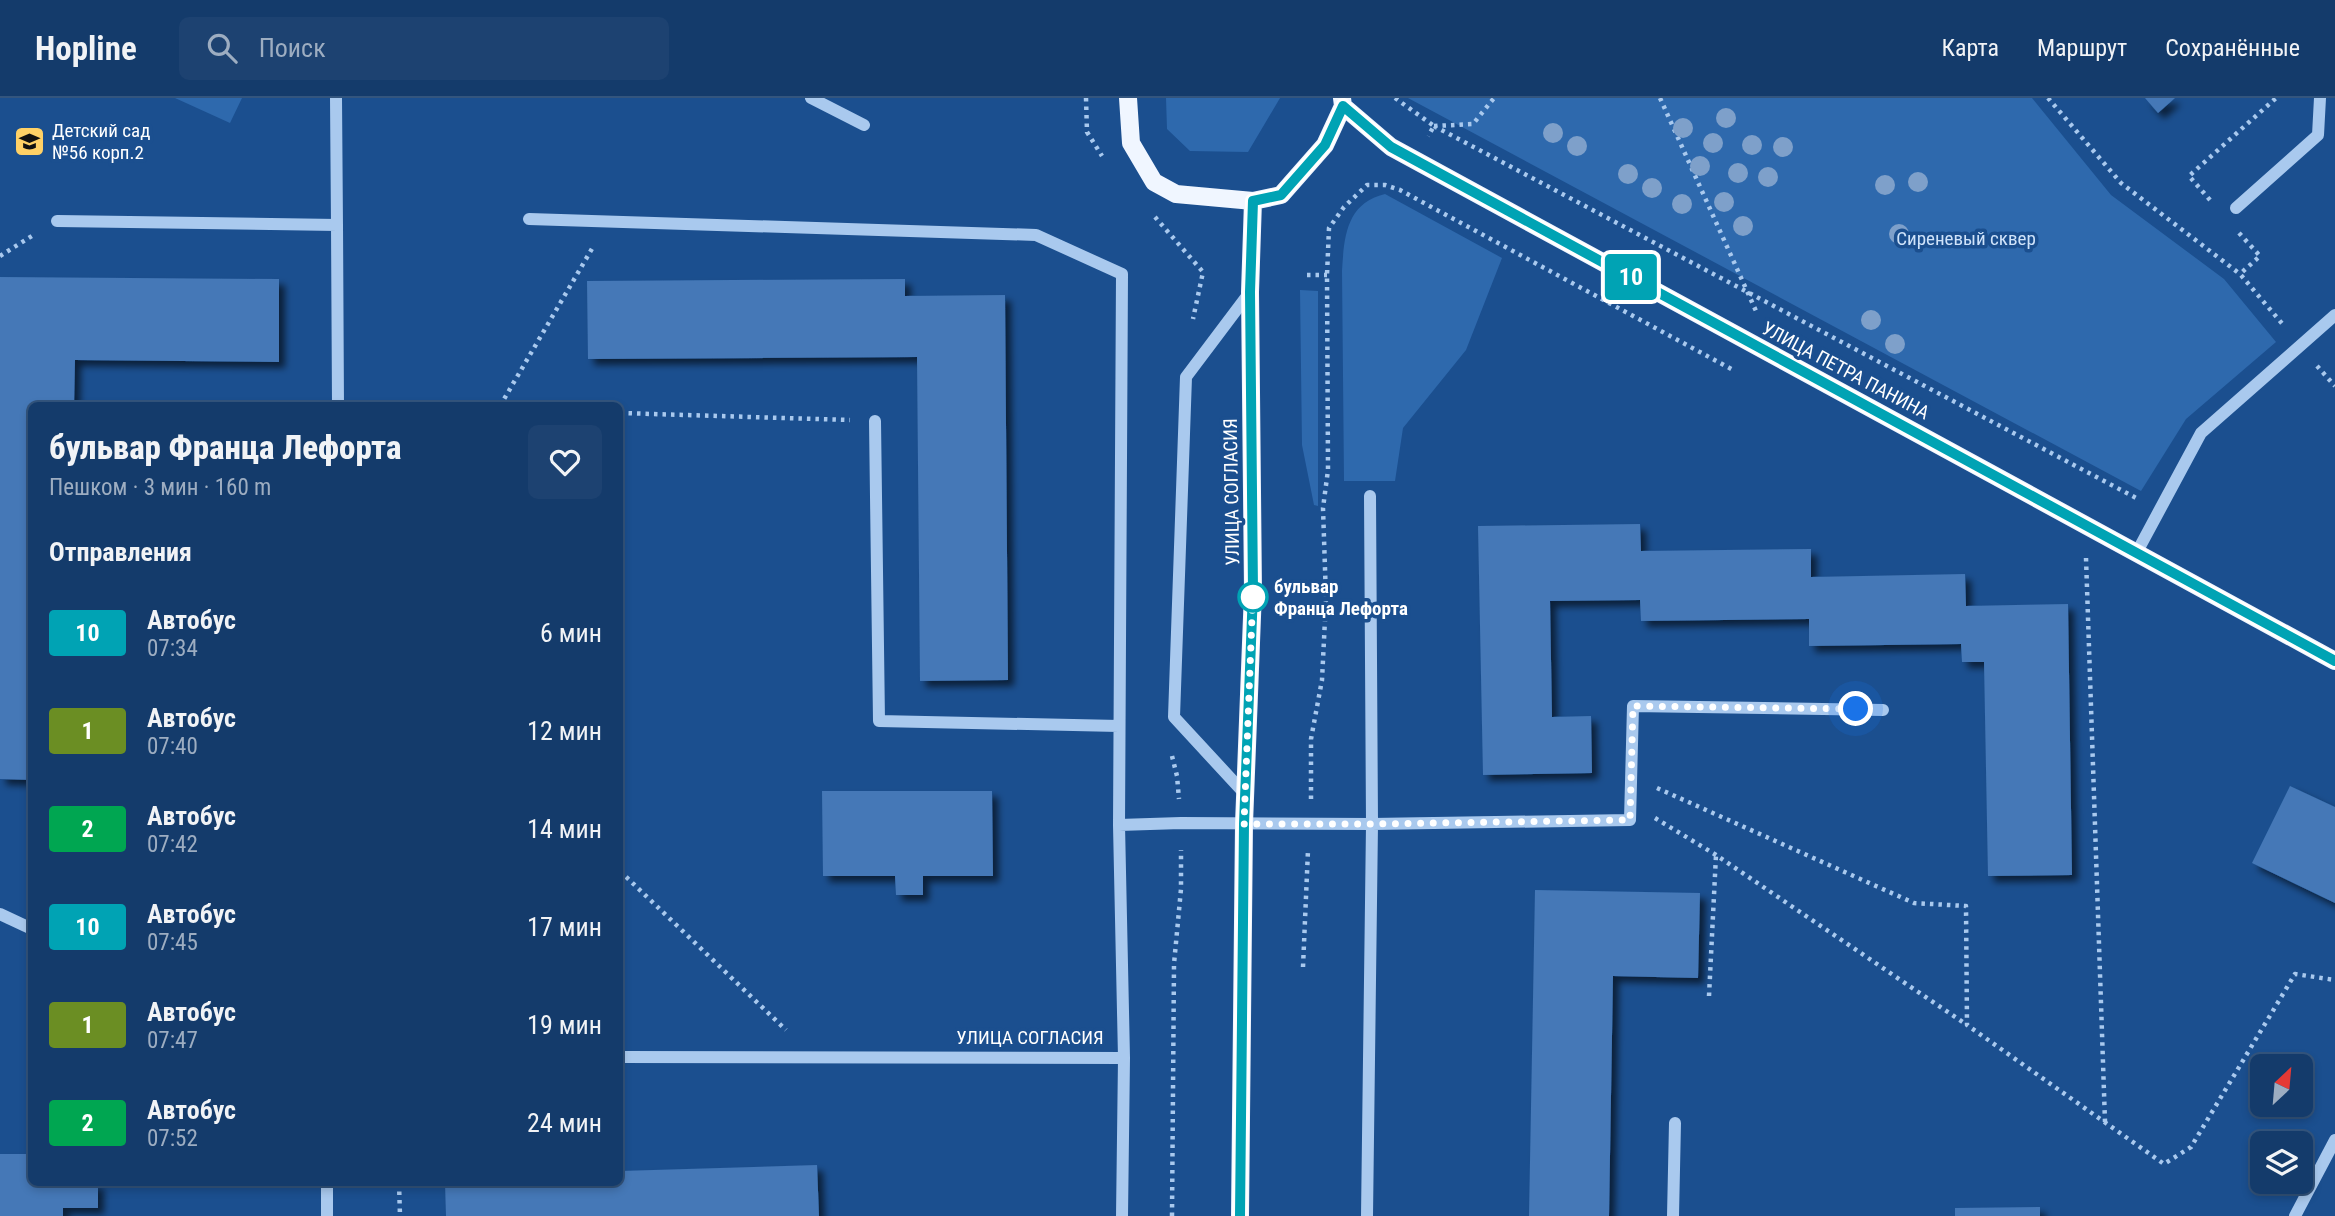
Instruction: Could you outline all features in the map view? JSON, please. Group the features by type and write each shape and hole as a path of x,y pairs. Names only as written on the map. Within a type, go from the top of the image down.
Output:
{"main road":[{"path":"1128,98 1131,143 1154,182 1176,194 1253,201 1281,195 1325,145 1342,102"},
{"name":"УЛИЦА ПЕТРА ПАНИНА","path":"1342,102 1391,147 2335,661"},
{"name":"УЛИЦА СОГЛАСИЯ","path":"1240,1216 1244,824 1253,591 1250,292 1253,201"}],"street":[{"path":"336,98 338,402"},
{"path":"811,98 864,125"},
{"path":"2236,208 2318,135 2320,98"},
{"path":"529,219 608,222"},
{"path":"57,221 337,225"},
{"name":"УЛИЦА СОГЛАСИЯ","path":"608,222 1036,235 1122,274 1119,825 1124,1058 623,1057"},
{"path":"1246,795 1174,717 1186,377 1250,292"},
{"path":"2137,552 2201,433 2335,315"},
{"path":"875,421 879,721 1119,726"},
{"path":"1367,1216 1372,824 1370,496"},
{"path":"1119,825 1630,820 1633,706 1883,710"},
{"path":"0,914 28,927"},
{"path":"1122,1216 1124,1058"},
{"path":"1673,1216 1675,1123"},
{"path":"2295,1216 2335,1140"},
{"path":"327,1186 327,1216"}],"path":[{"path":"1494,98 1473,124 1434,126 2159,510"},
{"path":"1660,98 1777,357"},
{"path":"2049,98 2120,183 2240,274 2335,386"},
{"path":"1303,967 1311,738 1322,680 1326,599 1323,508 1328,470 1329,228 1344,207 1367,185"},
{"path":"0,256 57,221"},
{"path":"502,402 608,222"},
{"path":"1307,275 1327,275"},
{"path":"623,413 875,421"},
{"path":"2086,558 2105,1123"},
{"path":"1631,776 1914,904 1966,906 1967,1025"},
{"path":"1630,803 1716,855 1967,1025 2164,1164 2191,1147 2295,974 2335,980"},
{"path":"1709,996 1716,855"},
{"path":"623,874 814,1057"},
{"path":"399,1186 400,1216"}],"green space":[{"path":"175,98 242,98 230,123"},
{"path":"1166,98 1280,98 1248,152 1190,151 1167,129"},
{"name":"Сиреневый сквер","path":"1408,98 2032,98 2111,195 2224,279 2276,342 2186,419 2141,491"},
{"path":"1385,194 1502,258 1466,350 1403,428 1395,481 1344,481 1344,246 1350,224 1362,205"},
{"path":"1300,290 1318,291 1318,506 1314,505 1302,445"}],"building":[{"path":"2145,98 2175,98 2158,113"},
{"path":"0,277 279,279 279,362 75,360 74,402 28,402 28,780 0,779"},
{"path":"905,279 905,296 1005,295 1008,680 920,681 917,357 588,359 587,281"},
{"path":"1640,524 1641,551 1811,549 1811,577 1965,574 1966,606 2068,604 2072,875 1988,876 1984,662 1962,662 1961,644 1809,646 1809,619 1641,621 1640,600 1550,601 1552,717 1591,716 1592,773 1483,775 1478,526"},
{"path":"2290,786 2335,807 2335,903 2252,863"},
{"path":"822,791 992,791 993,876 923,876 923,895 896,895 895,876 823,876"},
{"path":"1535,890 1700,893 1698,978 1613,976 1609,1216 1529,1216"},
{"path":"0,1154 28,1154 28,1186 98,1186 98,1208 63,1208 63,1216 0,1216"},
{"path":"817,1165 819,1216 446,1216 445,1186 623,1186 623,1171"},
{"path":"2040,1207 2040,1216 1955,1216 1955,1208"}],"bus line":[{"name":"10","path":"1240,1216 1244,824 1253,591 1250,292 1253,201 1281,195 1325,145 1343,106 1391,147 2335,661"}],"place":[{"name":"Детский сад №56 корп.2","path":"29,141"},
{"name":"бульвар Франца Лефорта","path":"1253,597"}],"route":[{"path":"1253,597 1253,591 1244,824 1630,820 1633,706 1856,709"}]}
